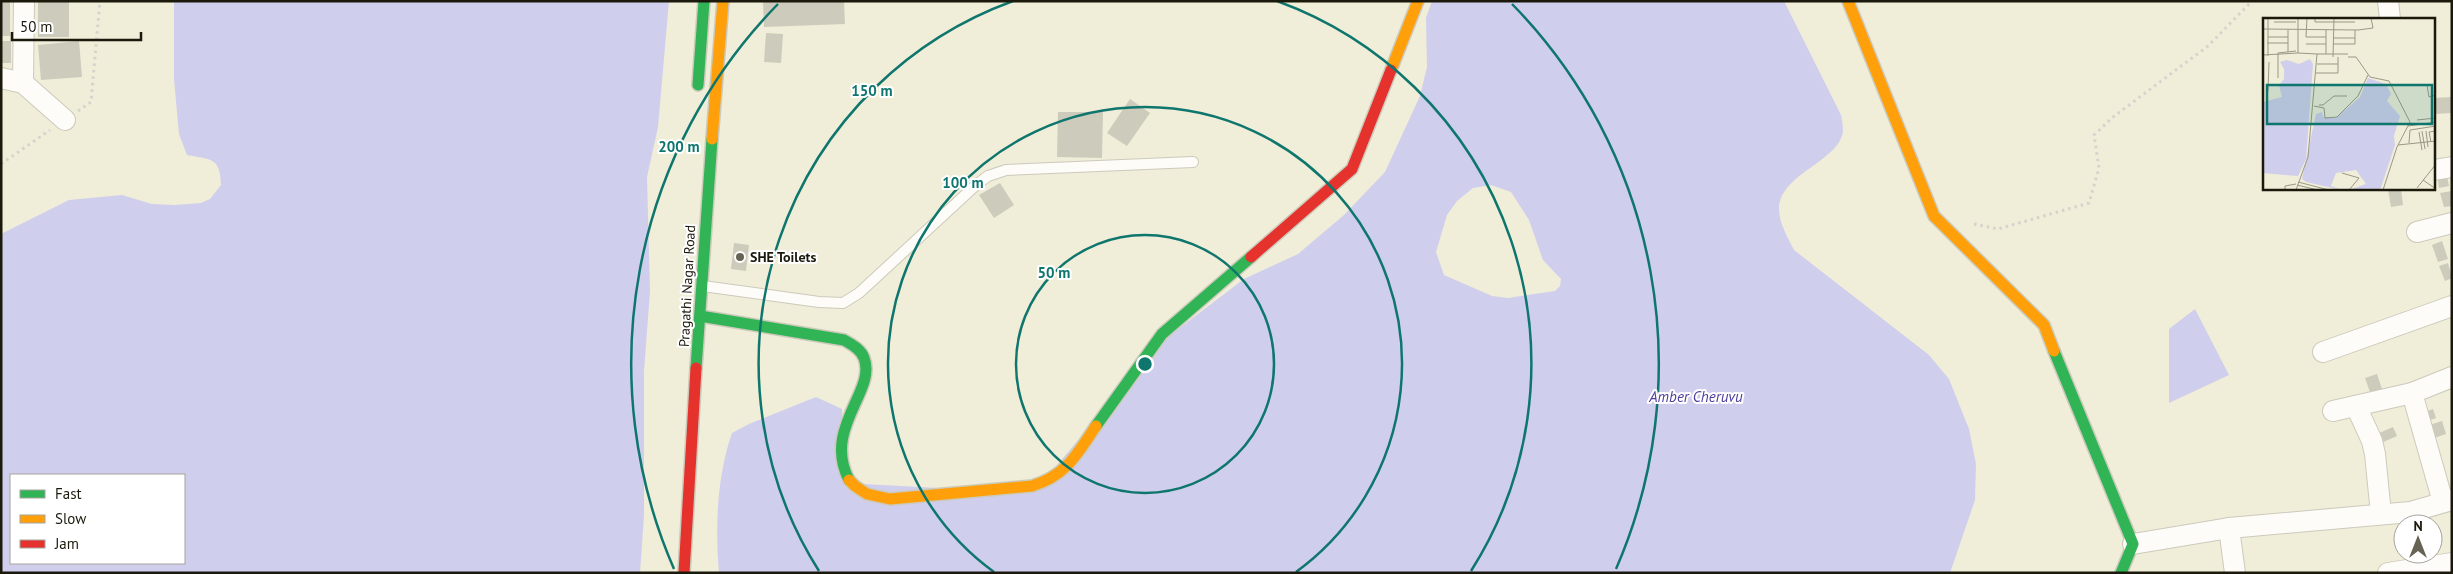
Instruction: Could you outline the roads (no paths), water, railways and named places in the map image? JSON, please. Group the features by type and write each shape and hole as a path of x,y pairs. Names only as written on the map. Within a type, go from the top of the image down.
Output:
{"street":[{"path":"23,83 24,1"},
{"path":"697,94 704,1"},
{"name":"Pragathi Nagar Road","path":"684,573 702,286 723,1"},
{"path":"700,316 844,340 854,346 864,357 866,369 844,428 842,459 846,477 856,487 870,496 899,498 1032,486 1049,481 1068,466 1162,334 1352,169 1418,1"},
{"path":"1848,1 1934,216 2044,325 2132,544 2121,573"},
{"path":"2388,1 2390,18"},
{"path":"1,78 23,83 65,120"},
{"path":"2436,170 2452,167"},
{"path":"2417,232 2452,223"},
{"path":"2322,352 2452,306"},
{"path":"2333,411 2412,393 2452,377"},
{"path":"2412,393 2447,501 2419,514"},
{"path":"2356,406 2372,441 2381,514"},
{"path":"2132,544 2230,528 2381,514 2393,516"},
{"path":"2230,528 2234,573"},
{"path":"2388,573 2416,565 2452,563"}],"lane":[{"path":"702,286 819,302 843,303 859,293 988,176 1006,170 1193,162"}],"water":[{"path":"174,1 669,1 658,127 647,177 650,291 644,371 644,516 640,573 1,573 1,234 69,200 122,195 152,204 174,205 201,203 210,199 221,185 219,169 213,161 187,155 179,134 174,79"},
{"name":"Amber Cheruvu","path":"1432,1 1784,1 1841,115 1843,131 1839,142 1832,151 1789,186 1782,197 1779,209 1780,220 1794,250 1929,355 1949,379 1969,429 1976,464 1975,500 1950,573 719,573 717,538 718,502 723,467 732,433 749,424 816,397 842,409 844,483 1033,493 1165,339 1244,279 1298,254 1344,215 1385,172 1420,96 1427,67 1426,18","holes":["1491,185 1511,192 1529,220 1543,260 1561,279 1560,286 1555,291 1508,298 1492,296 1444,275 1436,252 1447,215 1457,201 1473,188"]},
{"path":"2195,309 2229,375 2169,403 2169,329"}],"place":[{"name":"SHE Toilets","path":"740,257"}]}
